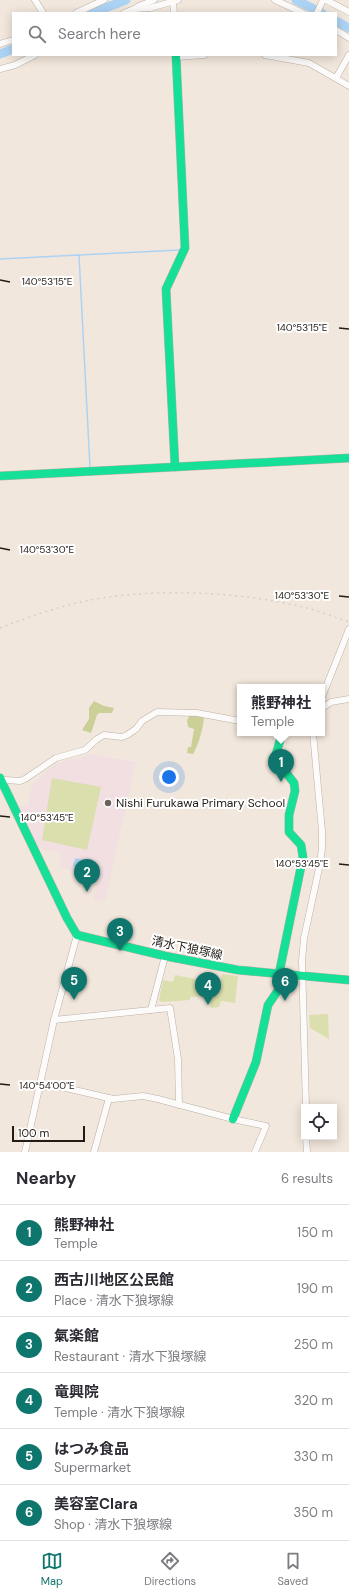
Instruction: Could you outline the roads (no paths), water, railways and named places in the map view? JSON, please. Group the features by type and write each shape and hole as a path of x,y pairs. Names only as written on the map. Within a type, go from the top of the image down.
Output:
{"street":[{"path":"35,0 42,12"},
{"path":"78,12 104,0"},
{"path":"126,12 154,0"},
{"path":"275,0 301,12"},
{"path":"318,12 324,0 349,12"},
{"path":"134,9 150,8 176,1 174,12"},
{"path":"337,31 349,38"},
{"path":"0,44 12,40"},
{"path":"336,78 349,55"},
{"path":"0,69 33,56"},
{"path":"175,467 166,289 185,248 176,56"},
{"path":"270,56 309,63 349,86"},
{"path":"0,476 349,458"},
{"path":"325,690 349,630"},
{"path":"325,706 331,702 349,699"},
{"path":"25,1152 54,1020 77,935 67,918 29,836 1,782 5,780 26,779 56,758 85,750 97,739 104,736 122,737 128,735 136,729 142,721 157,712 197,713 237,720"},
{"path":"233,1119 256,1062 268,1005 279,989 303,848 299,840 289,832 288,815 295,792 294,783 275,758 281,736"},
{"path":"306,1104 302,976 304,938 322,848 322,831 313,736"},
{"name":"清水下狼塚線","path":"77,935 165,956 238,970 349,980"},
{"path":"151,1010 165,956"},
{"path":"54,1020 170,1008 178,1058 179,1105"},
{"path":"39,1089 53,1085 109,1098 143,1096 266,1126 255,1152"},
{"path":"94,1152 109,1098"},
{"path":"306,1140 307,1152"}],"water":[{"path":"75,858 92,862 91,870 73,866"}],"waterway":[{"path":"95,12 126,0"},
{"path":"296,0 320,12"},
{"path":"337,22 349,28"},
{"path":"0,54 12,49"},
{"path":"79,255 180,250"},
{"path":"0,259 79,255 91,468"}],"railway":[{"path":"0,628 61,607 81,602 107,597 163,593 221,594 250,597 303,607 349,622"}],"place":[{"name":"熊野神社","path":"281,782"},
{"name":"Nishi Furukawa Primary School","path":"108,803"},
{"name":"西古川地区公民館","path":"87,892"},
{"name":"氣楽館","path":"120,951"},
{"name":"はつみ食品","path":"74,1000"},
{"name":"美容室Clara","path":"285,1001"},
{"name":"竜興院","path":"208,1005"}]}
